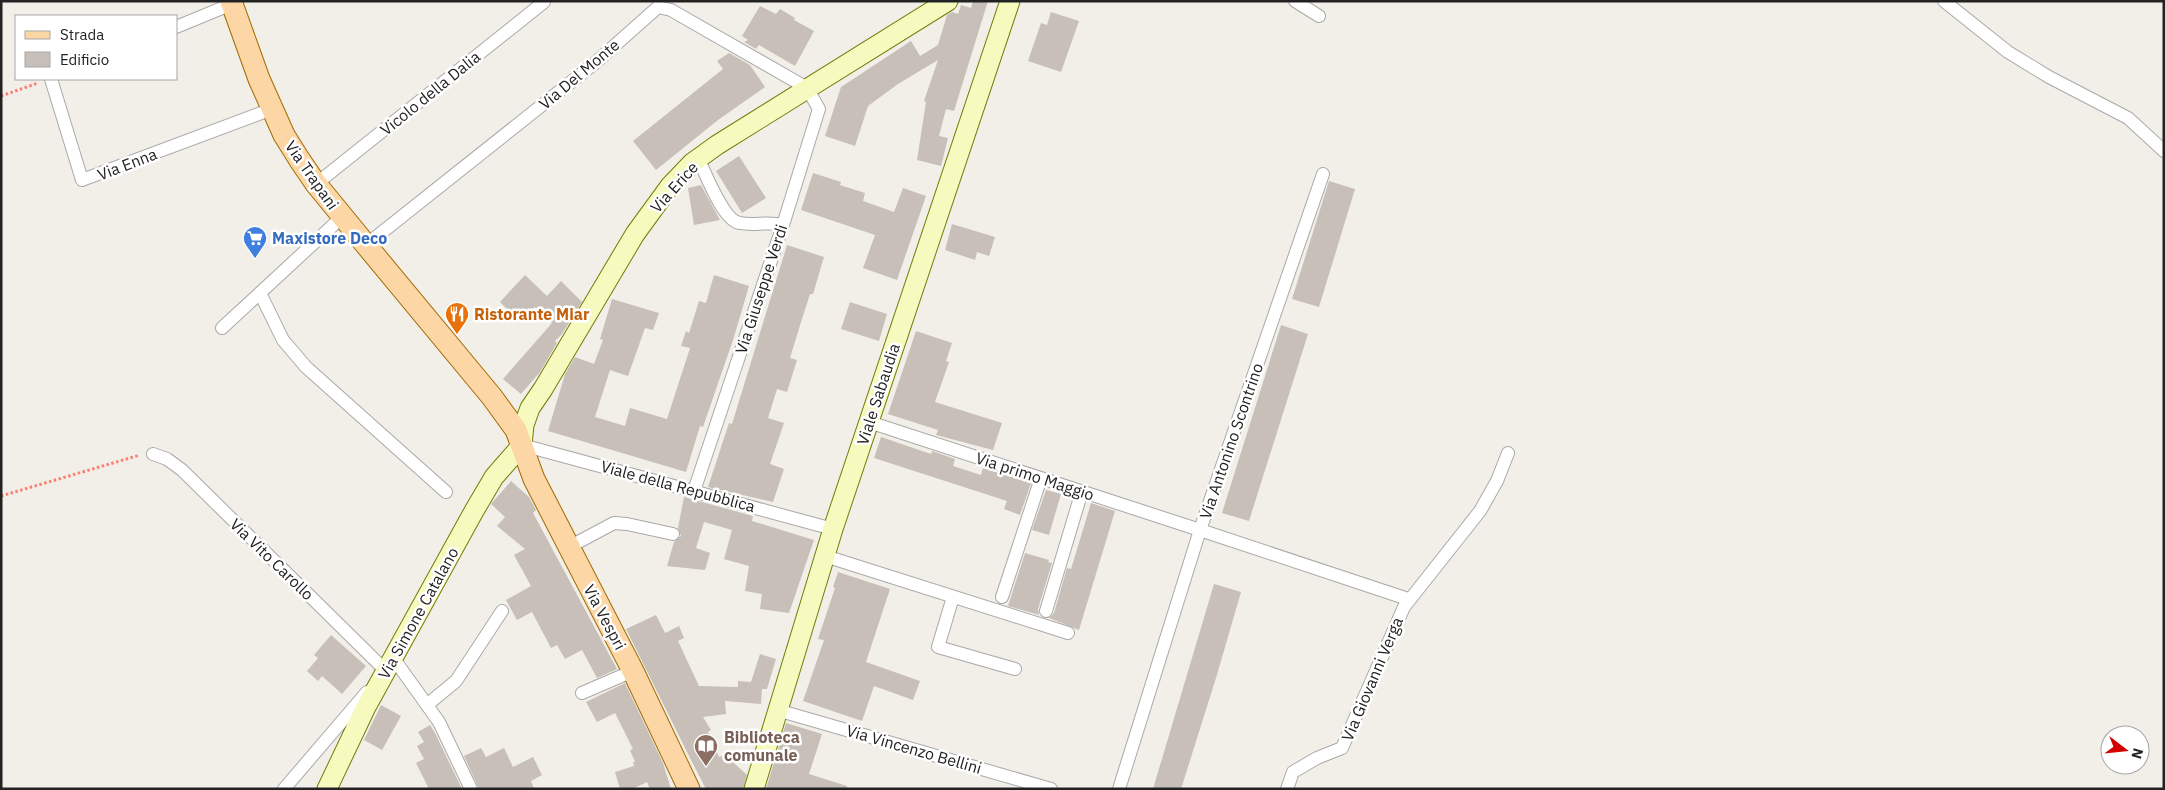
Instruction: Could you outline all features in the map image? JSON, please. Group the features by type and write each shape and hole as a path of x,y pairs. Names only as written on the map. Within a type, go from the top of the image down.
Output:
{"main road":[{"name":"Via Trapani","path":"232,3 259,79 284,135 316,184 503,411 522,445"},
{"name":"Via Vespri","path":"522,445 534,479 633,671 690,789"}],"street":[{"name":"Viale Sabaudia","path":"754,789 824,556 1010,1"},
{"path":"1295,1 1319,16"},
{"path":"1944,1 2008,52 2049,77 2128,118 2164,151"},
{"name":"Vicolo della Dalia","path":"316,184 544,2"},
{"path":"178,26 232,3"},
{"name":"Via Erice","path":"522,445 524,425 530,408 635,234 670,186 698,158 939,4"},
{"name":"Via Del Monte","path":"366,246 595,63 658,6 671,10 807,88"},
{"name":"Via Enna","path":"51,80 82,180 272,109"},
{"name":"Via Giuseppe Verdi","path":"694,491 783,225 819,109 807,88"},
{"path":"698,158 728,217 739,224 772,222 783,225"},
{"name":"Via Antonino Scontrino","path":"1323,174 1200,530 1408,599"},
{"path":"222,328 342,217"},
{"path":"260,293 283,340 306,367 446,492"},
{"path":"503,411 530,408"},
{"name":"Via primo Maggio","path":"869,422 1200,530"},
{"name":"Viale della Repubblica","path":"522,445 833,529"},
{"name":"Via Simone Catalano","path":"328,789 390,665 494,477 522,445"},
{"name":"Via Giovanni Verga","path":"1287,789 1293,772 1317,758 1342,748 1395,623 1408,599 1480,511 1497,481 1508,452"},
{"name":"Via Vito Carollo","path":"154,454 167,459 182,470 390,665 428,704 439,722 471,789"},
{"path":"1002,598 1040,478"},
{"path":"1046,611 1082,491"},
{"path":"568,547 614,523 628,524 673,534"},
{"path":"1119,789 1200,530"},
{"path":"824,556 1068,633"},
{"path":"953,597 938,648 1015,669"},
{"path":"428,704 456,681 502,611"},
{"path":"284,789 390,665"},
{"path":"582,693 633,671"},
{"name":"Via Vincenzo Bellini","path":"777,710 1051,789"}],"path":[{"path":"1,96 48,80"},
{"path":"1,496 136,456 154,454"}],"building":[{"path":"973,1 988,1 954,111 946,109 939,136 948,138 941,166 917,160 926,102 924,101 938,60 898,84 868,106 855,146 825,136 841,87 911,41 920,56 938,45 947,15 952,12 958,14 961,5 971,8"},
{"path":"760,6 776,14 780,9 795,18 794,20 814,31 795,66 759,45 756,49 744,42 748,40 742,36"},
{"path":"1051,12 1079,21 1061,72 1028,61 1041,23 1047,25"},
{"path":"729,53 750,65 765,87 718,120 656,170 633,141 723,69 717,61"},
{"path":"739,156 766,198 742,213 716,171"},
{"path":"813,173 841,182 840,185 865,193 863,201 894,212 903,188 926,196 897,280 863,268 875,235 801,210"},
{"path":"1329,181 1355,189 1319,307 1292,299"},
{"path":"701,185 720,220 694,225 688,188"},
{"path":"952,224 995,237 989,256 977,252 975,260 945,250"},
{"path":"787,245 824,257 790,358 797,360 787,392 777,389 768,418 784,423 770,464 784,469 773,502 708,487 729,423 732,424"},
{"path":"525,275 547,296 561,281 582,302 562,334 555,341 557,343 540,372 521,394 503,379 552,323 535,307 523,318 515,309 511,313 500,302"},
{"path":"714,275 749,286 734,337 703,427 700,426 686,472 548,431 565,374 575,357 594,364 603,340 600,339 612,299 659,313 653,330 645,328 628,376 610,370 595,417 625,426 630,408 667,419 690,348 681,346 686,331 689,333 699,301 706,303"},
{"path":"850,302 887,314 879,341 841,329"},
{"path":"1281,325 1308,334 1249,521 1222,513"},
{"path":"916,331 952,343 946,361 949,362 935,402 1002,423 993,450 936,435 938,430 888,414"},
{"path":"881,437 931,454 932,451 955,459 953,466 981,475 983,468 1031,483 1020,515 1004,509 1007,501 874,458"},
{"path":"511,481 529,497 536,510 533,513 617,669 597,678 582,650 565,659 557,645 551,648 532,612 517,620 506,600 531,586 514,555 525,549 497,526 505,517 491,504"},
{"path":"1046,490 1061,494 1049,535 1032,530"},
{"path":"684,497 753,516 752,521 814,540 789,613 760,609 762,594 745,591 749,566 724,559 732,530 704,522 696,548 710,553 705,570 667,566 674,542 681,536 678,528"},
{"path":"1091,503 1115,511 1079,630 1049,618 1054,613 1067,568 1071,569"},
{"path":"1025,553 1049,560 1048,562 1052,563 1038,609 1039,615 1008,606"},
{"path":"838,572 890,589 866,662 920,681 913,700 874,686 862,721 803,701 824,640 818,639 835,588 833,587"},
{"path":"1214,584 1241,592 1216,678 1181,789 1153,789"},
{"path":"656,615 665,633 679,626 684,638 678,641 699,686 738,687 738,681 751,682 760,654 776,659 767,689 762,689 761,704 725,701 726,714 703,717 711,730 708,732 719,757 729,753 734,763 747,775 743,789 706,789 690,758 626,629"},
{"path":"331,635 366,666 342,694 322,676 318,681 307,671 318,658 314,655"},
{"path":"625,683 663,763 671,789 650,789 647,782 632,789 620,789 615,772 634,766 633,762 635,762 630,750 633,749 615,713 597,722 586,702"},
{"path":"381,705 401,716 382,750 364,740"},
{"path":"786,723 822,734 809,774 847,786 847,789 766,789"},
{"path":"430,725 462,789 429,789 416,763 424,759 417,746 424,742 418,732"},
{"path":"481,748 486,757 504,748 513,767 533,757 542,775 531,781 534,789 479,789 464,756"}],"place":[{"name":"Maxistore Deco","path":"255,259"},
{"name":"Ristorante Miar","path":"457,335"},
{"name":"Biblioteca comunale","path":"706,767"}]}
